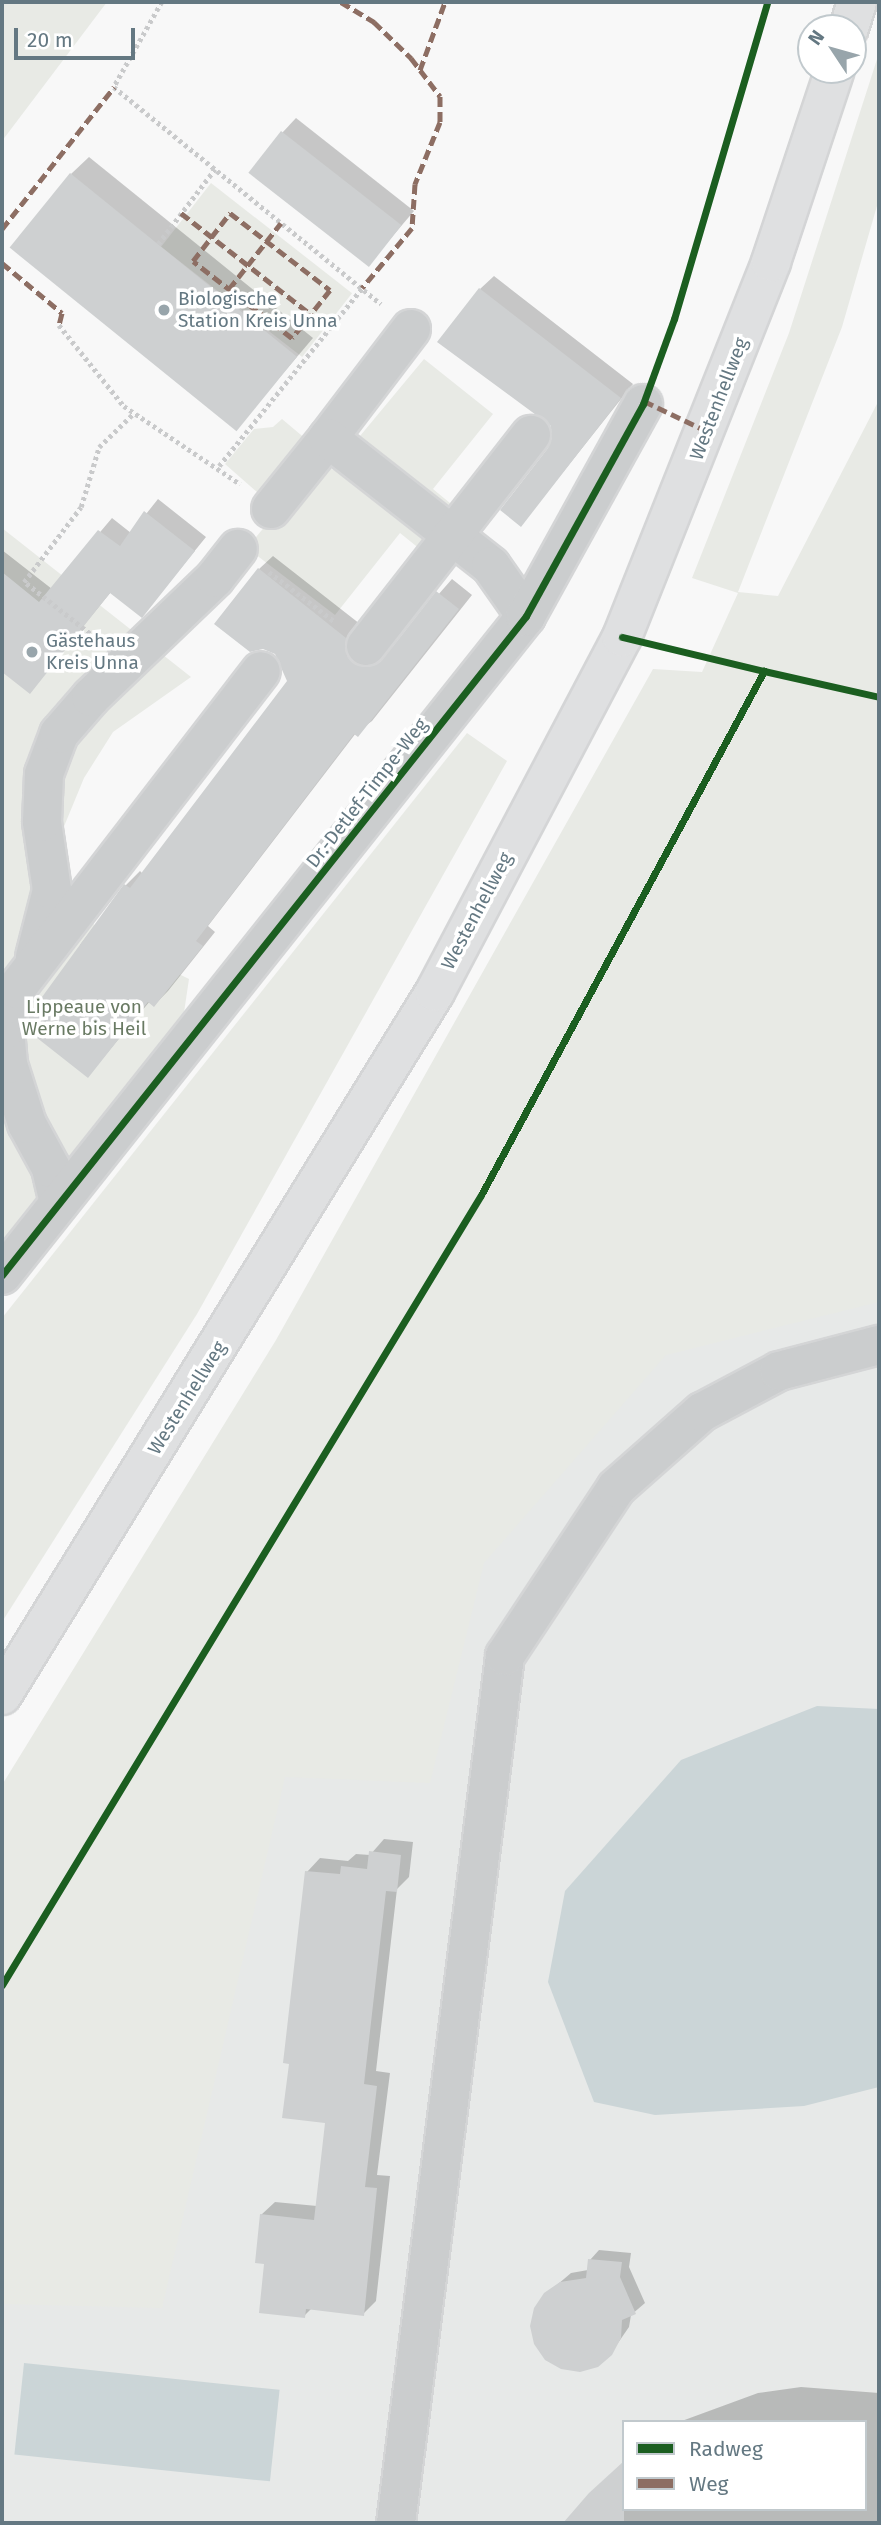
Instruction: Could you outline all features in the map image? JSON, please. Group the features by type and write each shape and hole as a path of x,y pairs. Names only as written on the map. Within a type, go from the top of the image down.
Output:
{"main road":[{"name":"Westenhellweg","path":"2,1695 435,992 622,637 766,275 830,84"}],"lane":[{"path":"271,509 411,329"},
{"name":"Dr.-Detlef-Timpe-Weg","path":"2,1275 526,616 643,404"},
{"path":"366,646 531,435"},
{"path":"328,438 491,566 526,616"},
{"path":"32,972 52,890 42,822 44,774 59,734 91,697 128,665 238,549"},
{"path":"59,1203 51,1168 27,1124 8,1065 5,1030 9,1004 261,671"},
{"path":"396,2523 505,1656 616,1488 702,1412 779,1371 879,1345"}],"path":[{"path":"163,2 114,87 411,329"},
{"path":"158,244 215,169"},
{"path":"219,467 362,288"},
{"path":"59,326 134,413 219,467 271,509"},
{"path":"128,665 24,582 81,507 99,447 134,413"},
{"path":"238,549 366,646"}],"shaded area":[{"path":"879,715 879,2523 2,2523 2,2071"},
{"path":"817,1706 879,1709 879,2087 804,2106 655,2115 594,2102 548,1982 565,1891 681,1760"},
{"path":"24,2363 280,2390 270,2481 14,2454"}],"green space":[{"path":"2,2 107,2 2,141"},
{"path":"879,53 879,199 842,327 738,592 778,596 879,400 879,1302 666,1355 484,1563 430,1783 285,1777 162,2308 2,2304 2,1785 276,1340 653,669 702,672 738,593 692,578 789,333"},
{"path":"211,183 352,293 302,357 161,247"},
{"path":"424,359 493,414 433,489 456,508 448,517 355,442"},
{"path":"282,419 307,440 266,490 257,492 225,464 254,429 273,427"},
{"path":"329,468 348,476 434,542 426,554 400,533 335,615 247,548 305,478"},
{"name":"Lippeaue von Werne bis Heil","path":"2,528 191,677 113,732 84,778 58,841 65,900 116,943 189,979 182,1026 2,1254"},
{"path":"467,733 507,761 197,1314 2,1622 2,1318"}],"building":[{"path":"281,131 402,225 369,267 248,173"},
{"name":"Biologische Station Kreis Unna","path":"70,173 297,357 237,431 10,248"},
{"path":"479,288 621,398 521,527 500,510 548,448 551,426 437,342"},
{"path":"144,511 195,551 142,618 110,593 30,694 2,672 2,572 39,602 98,530 120,546"},
{"path":"258,568 346,638 346,655 362,667 383,659 436,591 459,609 358,737 354,734 196,941 203,946 154,1007 148,1002 88,1078 27,1030 29,1015 124,884 130,888 287,681 275,654 263,649 250,652 214,624"},
{"path":"369,1851 401,1855 397,1892 386,1891 364,2084 377,2086 365,2187 377,2188 364,2316 306,2309 305,2318 259,2313 264,2264 255,2263 260,2214 314,2220 325,2123 282,2118 289,2064 283,2063 305,1871 340,1874 341,1866 367,1869"},
{"path":"588,2259 622,2262 620,2277 636,2314 622,2320 621,2338 612,2355 598,2367 580,2372 561,2369 545,2360 534,2344 530,2326 534,2308 544,2293 560,2282 586,2278"},
{"path":"622,2463 624,2523 563,2523 589,2493"}],"marked path":[{"path":"341,2 374,22 411,58 440,96 440,122 415,184 412,228 362,288"},
{"path":"420,70 445,2"},
{"path":"2,229 114,87"},
{"path":"181,213 323,324"},
{"path":"230,213 330,290 292,338 193,261 230,213"},
{"path":"229,289 281,223"},
{"path":"2,263 62,313 59,325"},
{"path":"644,401 707,431"}],"cycle path":[{"path":"2,1275 526,616 643,404 674,319 767,2"},
{"path":"622,637 764,671"},
{"path":"2,1985 481,1195 764,671 879,697"}],"place":[{"name":"Biologische Station Kreis Unna","path":"164,310"},
{"name":"Gästehaus Kreis Unna","path":"32,652"}]}
